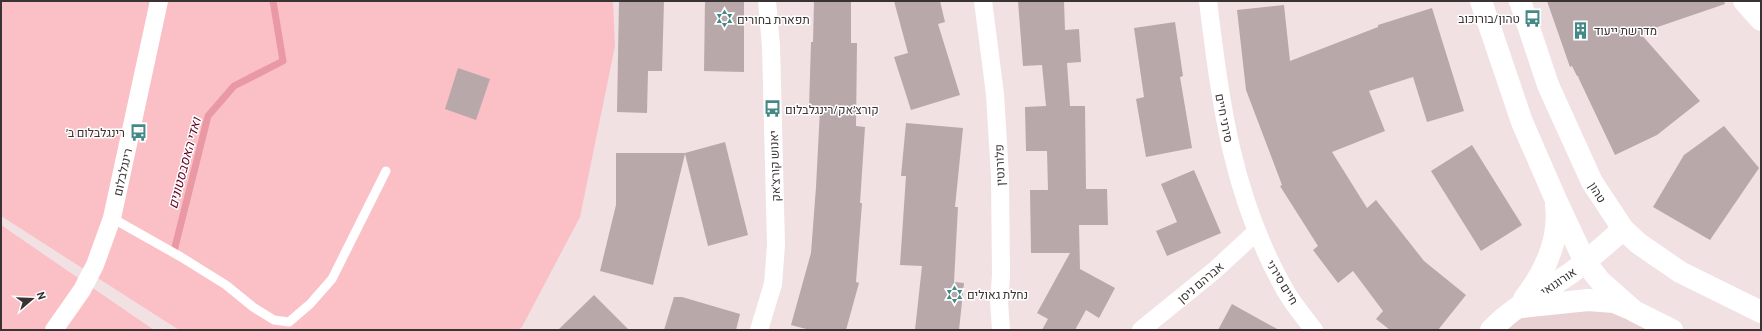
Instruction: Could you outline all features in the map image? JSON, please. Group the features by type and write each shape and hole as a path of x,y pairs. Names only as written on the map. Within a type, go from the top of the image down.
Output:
{"main road":[{"path":"1481,1 1522,122 1556,200 1586,262 1601,282 1634,311"},
{"name":"טהון","path":"1520,1 1548,85 1592,182 1623,229 1638,243 1680,272 1761,312"},
{"path":"1744,1 1761,20"},
{"path":"1517,307 1537,283 1545,265 1556,228 1556,200"},
{"name":"אורוגואי","path":"1491,330 1500,320 1517,307 1586,262 1623,229"},
{"path":"1517,307 1588,300 1614,302 1672,330"}],"street":[{"name":"רינגלבלום","path":"54,330 82,290 95,265 112,218 158,1"},
{"name":"יאנוש קורצ'אק","path":"759,330 773,284 776,245 771,46 767,1"},
{"name":"פלורנטין","path":"983,1 995,94 999,170 1001,276 999,301 1001,330"},
{"name":"סירני חיים","path":"1208,1 1221,101 1228,139 1243,195 1256,232"},
{"name":"אברהם ניסן","path":"1141,330 1216,270 1256,232"},
{"name":"חיים סירני","path":"1256,232 1286,292 1314,330"}],"lane":[{"path":"112,218 181,257 226,285 253,307 274,320 289,322 310,304 332,278 386,171"}],"shaded area":[{"path":"1,1 613,1 615,46 580,217 522,327 518,330 179,330 1,216"},
{"path":"1,225 154,330 1,330"},
{"path":"1588,300 1672,330 1492,330 1517,307"}],"building":[{"path":"619,1 664,1 662,71 648,71 647,113 617,112"},
{"name":"תפארת בחורים","path":"705,1 744,1 744,72 704,71"},
{"path":"814,1 851,1 851,43 857,43 856,126 865,127 860,203 862,203 856,282 859,283 846,330 810,330 791,325 811,253 816,187 820,109 809,109"},
{"path":"894,1 940,1 945,22 938,24 960,95 911,110 894,57 908,53"},
{"path":"1018,1 1064,1 1065,30 1079,29 1081,62 1067,63 1070,106 1085,106 1086,189 1107,189 1108,225 1079,225 1080,269 1115,288 1099,318 1086,310 1075,330 1042,330 1048,319 1037,313 1070,253 1031,253 1030,190 1048,190 1047,151 1026,151 1025,107 1046,106 1042,65 1023,66"},
{"path":"1547,1 1724,1 1725,4 1640,33 1700,101 1657,135 1615,155 1578,76 1572,66 1570,67"},
{"path":"1284,5 1290,61 1378,27 1378,25 1432,8 1464,111 1427,122 1413,77 1369,91 1385,131 1332,152 1367,208 1376,200 1424,261 1466,295 1438,330 1390,330 1376,319 1383,311 1353,271 1338,283 1313,250 1318,246 1280,186 1282,185 1246,90 1237,10"},
{"path":"1175,22 1183,76 1180,77 1192,148 1146,157 1136,99 1144,97 1134,28"},
{"path":"458,68 490,79 476,120 445,109"},
{"path":"906,123 963,128 955,207 958,207 954,282 964,283 959,330 915,330 922,266 900,265 906,176 901,176"},
{"path":"1724,126 1759,168 1710,240 1653,207 1684,155"},
{"path":"725,142 748,235 708,246 685,154 653,285 600,271 616,205 616,153 685,153"},
{"path":"1472,145 1522,225 1481,251 1431,171"},
{"path":"1194,170 1221,233 1167,256 1156,231 1177,222 1161,184"},
{"path":"594,295 629,330 558,330"},
{"path":"674,297 682,297 740,314 736,330 664,330"},
{"path":"1232,304 1279,330 1218,330"}],"waterway":[{"name":"ואדי האסבסטונים","path":"174,251 208,116 234,86 283,61 273,1"}],"place":[{"name":"טהון/בורוכוב","path":"1533,18"},
{"name":"תפארת בחורים","path":"724,19"},
{"name":"מדרשת ייעוד","path":"1581,30"},
{"name":"קורצ׳אק/רינגלבלום","path":"772,109"},
{"name":"רינגלבלום ב׳","path":"138,132"},
{"name":"נחלת גאולים","path":"954,294"}]}
